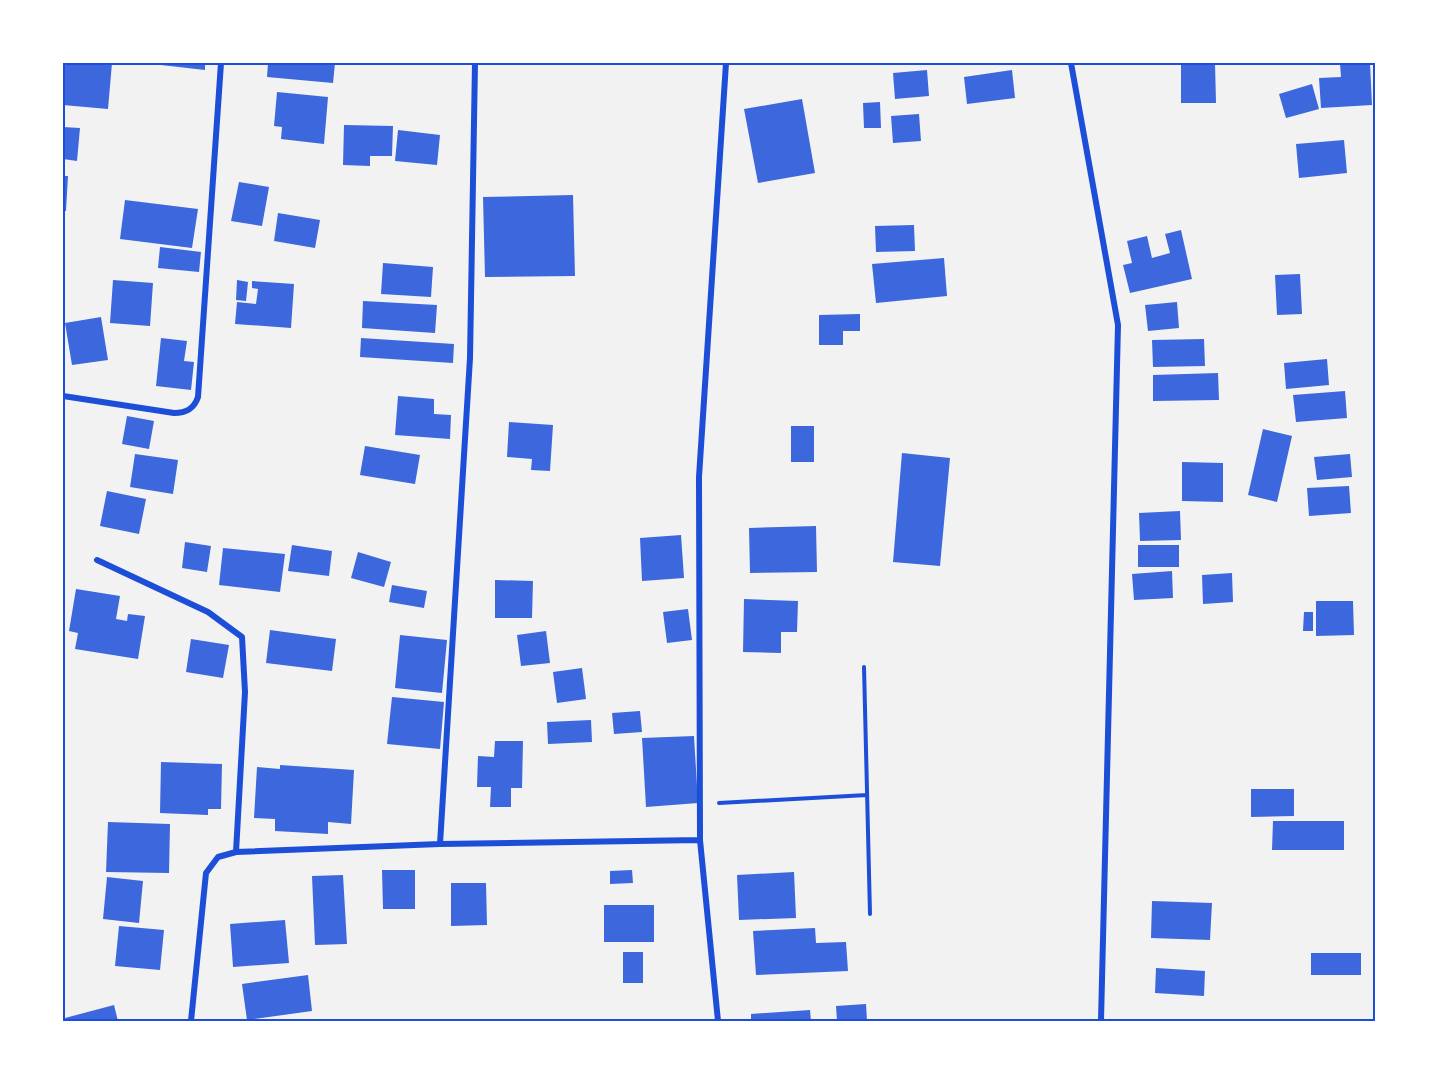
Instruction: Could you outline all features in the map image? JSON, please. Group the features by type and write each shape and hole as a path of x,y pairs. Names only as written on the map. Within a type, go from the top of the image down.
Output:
{"street":[{"path":"63,396 174,413 187,411 198,397 220,63"},
{"path":"440,844 470,358 475,63"},
{"path":"718,1021 700,840 699,477 726,63"},
{"path":"1071,63 1118,325 1101,1021"},
{"path":"97,560 208,612 242,637 245,692 236,852"},
{"path":"191,1021 206,873 218,857 236,852 440,844 700,840"}],"path":[{"path":"864,667 870,914"},
{"path":"700,803 867,795"}],"building":[{"path":"63,63 112,63 108,109 63,105"},
{"path":"161,63 205,63 205,70 161,65"},
{"path":"268,63 335,63 333,83 267,77"},
{"path":"1181,63 1215,63 1216,103 1181,103"},
{"path":"1340,63 1370,63 1372,105 1321,108 1319,78 1341,77"},
{"path":"927,70 929,96 895,99 893,73"},
{"path":"1012,70 1015,98 967,104 964,77"},
{"path":"1312,84 1319,109 1286,118 1279,94"},
{"path":"277,92 328,97 324,144 281,139 282,127 274,126"},
{"path":"802,99 815,173 758,183 744,109"},
{"path":"880,102 881,128 864,128 863,103"},
{"path":"919,114 921,141 893,143 891,116"},
{"path":"344,125 393,126 392,156 370,156 370,166 343,165"},
{"path":"63,127 80,128 77,161 63,159"},
{"path":"398,130 440,135 437,165 395,161"},
{"path":"1344,140 1347,173 1299,178 1296,144"},
{"path":"63,176 68,176 66,211 63,211"},
{"path":"239,182 269,187 262,226 231,221"},
{"path":"573,195 575,276 485,277 483,197"},
{"path":"125,200 198,209 192,248 120,239"},
{"path":"278,213 320,220 315,248 274,241"},
{"path":"914,225 915,251 876,252 875,226"},
{"path":"1181,230 1192,279 1130,293 1123,265 1132,263 1127,241 1147,236 1152,258 1170,253 1165,234"},
{"path":"160,247 201,252 199,272 158,268"},
{"path":"944,258 947,296 876,303 872,264"},
{"path":"383,263 433,267 431,297 381,294"},
{"path":"1300,274 1302,314 1277,315 1275,275"},
{"path":"113,280 153,283 150,326 110,323"},
{"path":"237,280 248,282 246,301 236,300"},
{"path":"252,281 294,284 291,328 235,324 237,302 256,304 258,289 252,288"},
{"path":"363,301 437,305 435,333 362,328"},
{"path":"1177,302 1179,328 1148,331 1145,305"},
{"path":"860,314 860,331 843,331 843,345 819,345 819,315"},
{"path":"101,317 108,360 72,365 65,323"},
{"path":"161,338 187,341 184,361 194,362 191,390 156,386"},
{"path":"361,338 454,344 453,363 360,357"},
{"path":"1204,339 1205,366 1153,367 1152,340"},
{"path":"1327,359 1329,385 1286,389 1284,363"},
{"path":"1218,373 1219,400 1153,401 1153,375"},
{"path":"1345,391 1347,418 1296,422 1293,395"},
{"path":"398,396 434,399 434,414 451,415 450,439 395,435"},
{"path":"127,416 154,421 149,449 122,444"},
{"path":"509,422 553,425 550,471 531,470 532,459 507,457"},
{"path":"791,426 814,426 814,462 791,462"},
{"path":"1263,429 1292,436 1277,502 1248,495"},
{"path":"365,446 420,455 415,484 360,475"},
{"path":"902,453 950,458 940,566 893,562"},
{"path":"135,454 178,460 173,494 130,487"},
{"path":"1350,454 1352,477 1317,480 1314,457"},
{"path":"1182,462 1223,463 1223,502 1182,501"},
{"path":"1349,486 1351,513 1309,516 1307,488"},
{"path":"107,491 146,499 139,534 100,526"},
{"path":"1180,511 1181,540 1140,541 1139,513"},
{"path":"816,526 817,572 750,573 749,528"},
{"path":"681,535 684,578 642,581 640,538"},
{"path":"185,542 211,546 207,572 182,568"},
{"path":"292,545 332,551 329,576 288,571"},
{"path":"1138,545 1179,545 1179,567 1138,567"},
{"path":"223,548 285,554 280,592 219,585"},
{"path":"358,552 391,562 384,587 351,578"},
{"path":"1172,571 1173,598 1134,600 1132,574"},
{"path":"1232,573 1233,602 1203,604 1202,575"},
{"path":"495,580 533,581 532,618 495,618"},
{"path":"392,585 427,591 424,608 389,602"},
{"path":"76,589 120,596 116,619 127,621 128,614 145,616 138,659 75,649 78,633 69,631"},
{"path":"744,599 798,601 797,632 781,632 781,653 743,652"},
{"path":"1316,601 1353,601 1354,635 1316,636"},
{"path":"688,609 692,640 667,643 663,612"},
{"path":"1304,612 1313,612 1313,631 1303,631"},
{"path":"270,630 336,639 332,671 266,663"},
{"path":"546,631 550,663 521,666 517,635"},
{"path":"400,635 447,640 442,693 395,688"},
{"path":"191,639 229,645 223,678 186,672"},
{"path":"582,668 586,699 557,703 553,672"},
{"path":"392,697 444,702 440,749 387,744"},
{"path":"640,711 642,732 614,734 612,713"},
{"path":"591,720 592,742 548,744 547,722"},
{"path":"694,736 698,803 646,807 642,738"},
{"path":"495,741 523,741 522,788 511,788 511,807 490,807 491,787 477,787 478,756 494,757"},
{"path":"161,762 222,764 221,809 208,809 208,815 160,813"},
{"path":"280,765 354,770 351,824 328,822 328,834 275,831 275,819 254,818 257,767 280,769"},
{"path":"1251,789 1294,789 1294,816 1251,817"},
{"path":"1273,821 1344,821 1344,850 1272,850"},
{"path":"108,822 170,824 169,873 106,872"},
{"path":"382,870 415,870 415,909 383,909"},
{"path":"632,870 633,883 610,884 610,871"},
{"path":"794,872 796,918 739,920 737,875"},
{"path":"343,875 347,944 315,945 312,876"},
{"path":"107,877 143,881 139,923 103,919"},
{"path":"451,883 486,883 487,925 451,926"},
{"path":"1152,901 1212,903 1210,940 1151,938"},
{"path":"604,905 654,905 654,942 604,942"},
{"path":"285,920 289,963 233,967 230,924"},
{"path":"119,926 164,930 160,970 115,966"},
{"path":"815,928 816,943 846,942 848,971 756,975 753,931"},
{"path":"623,952 643,952 643,983 623,983"},
{"path":"1311,953 1361,953 1361,975 1311,975"},
{"path":"1156,968 1205,971 1204,996 1155,993"},
{"path":"308,975 312,1011 247,1020 242,984"},
{"path":"866,1004 867,1021 837,1021 836,1006"},
{"path":"114,1005 118,1021 66,1021 65,1018"},
{"path":"810,1010 811,1021 751,1021 751,1014"}]}
